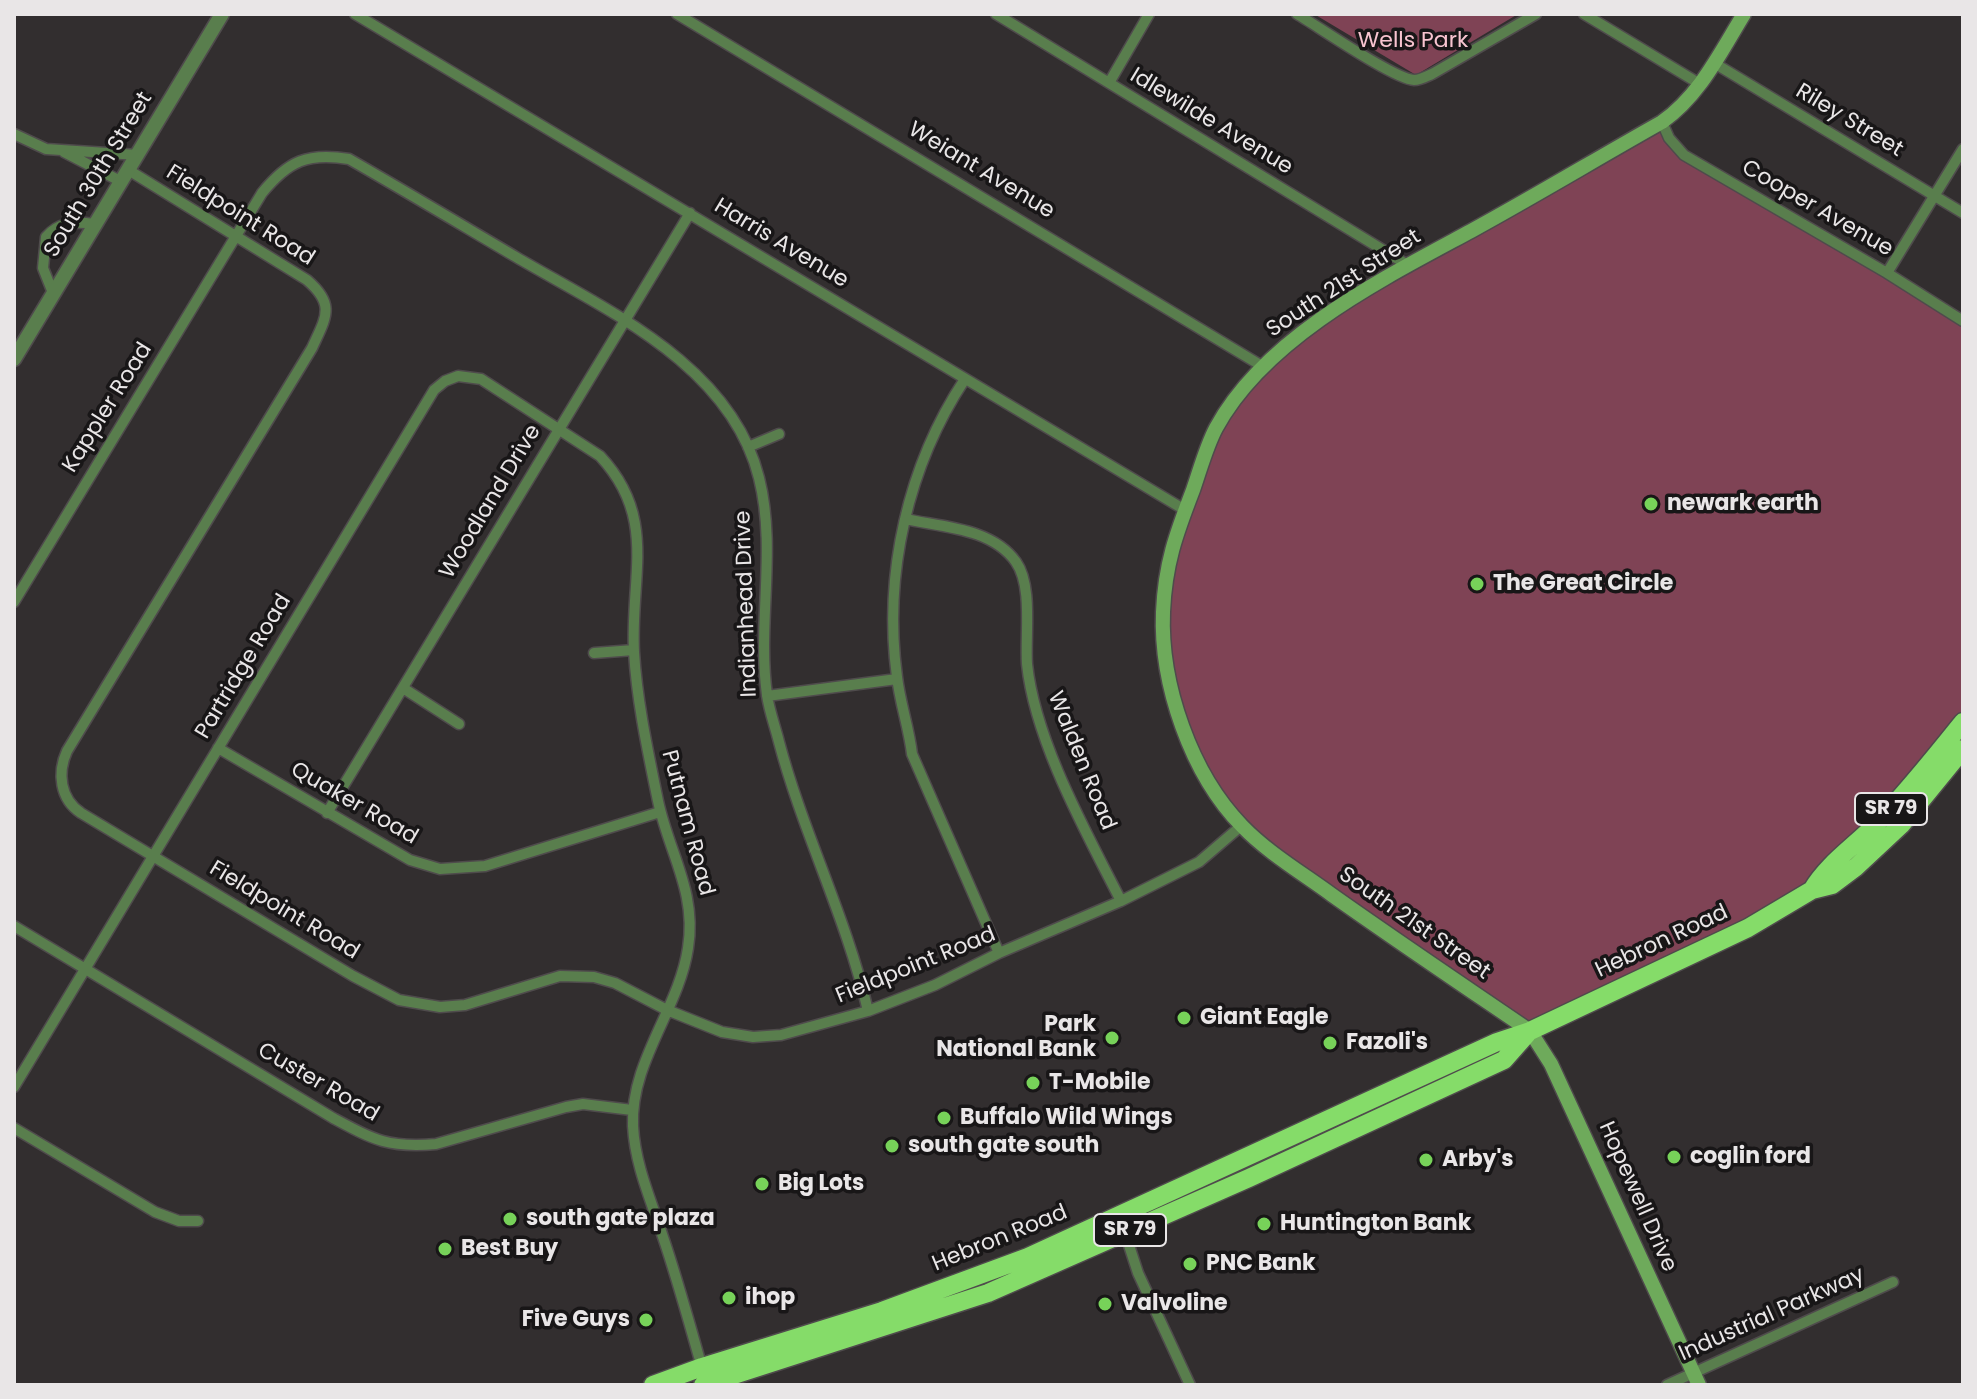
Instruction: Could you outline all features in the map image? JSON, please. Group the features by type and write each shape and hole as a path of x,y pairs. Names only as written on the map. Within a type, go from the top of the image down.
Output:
{"highway":[{"name":"Hebron Road","path":"1812,890 1823,872 1851,850 1904,795 1963,722"},
{"name":"Hebron Road","path":"704,1379 982,1275 1497,1042 1530,1031 1748,928 1812,890 1832,885 1856,867 1901,825 1963,749"},
{"name":"Hebron Road","path":"653,1385 704,1379 887,1327 1005,1285 1504,1060 1530,1031"},
{"path":"1125,1233 1140,1213 1199,1185 1205,1176"},
{"path":"1005,1285 1014,1274 1094,1238 1110,1218"}],"main road":[{"name":"South 21st Street","path":"1530,1031 1299,872 1241,826 1211,785 1183,729 1168,680 1162,627 1165,575 1174,537 1214,430 1262,366 1301,334 1406,264 1471,231 1681,109 1744,14"},
{"name":"Hopewell Drive","path":"1530,1031 1564,1091 1696,1379"}],"street":[{"name":"South 30th Street","path":"14,359 222,14"},
{"name":"Harris Avenue","path":"355,14 1185,510"},
{"name":"Weiant Avenue","path":"677,14 1262,366"},
{"name":"Idlewilde Avenue","path":"996,14 1406,264"},
{"path":"1109,83 1149,14"},
{"path":"1297,14 1380,64 1417,80 1536,14"},
{"path":"1584,14 1700,84"},
{"name":"Riley Street","path":"1714,63 1963,213"},
{"name":"Cooper Avenue","path":"1662,122 1669,138 1684,155 1963,321"},
{"path":"14,134 46,149 138,155"},
{"path":"1887,273 1963,149"},
{"name":"Fieldpoint Road","path":"62,151 126,176 235,235 307,280 321,292 327,317 312,348 67,751 61,769 62,786 71,806 353,976 405,1002 440,1007 465,1005 543,980 580,975 615,983 667,1010 722,1032 753,1037 781,1035 868,1011 935,985 999,953 1121,901 1199,862 1241,826"},
{"name":"Indianhead Drive","path":"235,235 262,193 276,175 289,165 328,156 349,159 624,321 678,358 732,415 759,477 766,530 763,604 767,696 795,800 859,973 868,1011"},
{"name":"Woodland Drive","path":"327,813 690,213"},
{"path":"53,293 43,268 46,237 52,230 68,223 94,224"},
{"name":"Kappler Road","path":"14,602 235,235"},
{"name":"Partridge Road","path":"14,1087 437,386 458,376 481,379 558,430"},
{"path":"965,379 947,406 930,442 905,519 895,579 893,627 897,679 912,754 999,953"},
{"name":"Putnam Road","path":"558,430 600,456 616,473 635,514 638,562 634,650 646,744 660,812 690,901 688,949 638,1082 632,1110 640,1172 672,1263 704,1379"},
{"path":"748,447 779,434"},
{"name":"Walden Road","path":"905,519 992,540 1018,564 1024,584 1027,663 1032,696 1060,773 1121,901"},
{"path":"594,653 634,650"},
{"path":"767,696 897,679"},
{"path":"403,688 459,724"},
{"name":"Quaker Road","path":"218,748 410,860 440,869 485,866 660,812"},
{"name":"Custer Road","path":"14,926 333,1118 384,1143 412,1146 446,1142 583,1104 632,1110"},
{"path":"14,1128 155,1212 179,1221 198,1221"},
{"path":"1125,1233 1138,1273 1190,1385"},
{"name":"Industrial Parkway","path":"1667,1385 1696,1379 1893,1282"}],"green space":[{"name":"Wells Park","path":"1314,14 1518,14 1416,75"},
{"path":"1662,122 1684,155 1963,321 1963,721 1812,890 1530,1031 1241,826 1183,729 1163,597 1214,430 1305,330"}],"place":[{"name":"newark earth","path":"1651,504"},
{"name":"The Great Circle","path":"1477,584"},
{"name":"Giant Eagle","path":"1184,1018"},
{"name":"Park National Bank","path":"1112,1038"},
{"name":"Fazoli's","path":"1330,1043"},
{"name":"T-Mobile","path":"1033,1083"},
{"name":"Buffalo Wild Wings","path":"944,1118"},
{"name":"south gate south","path":"892,1146"},
{"name":"coglin ford","path":"1674,1157"},
{"name":"Arby's","path":"1426,1160"},
{"name":"Big Lots","path":"762,1184"},
{"name":"south gate plaza","path":"510,1219"},
{"name":"Huntington Bank","path":"1264,1224"},
{"name":"Best Buy","path":"445,1249"},
{"name":"PNC Bank","path":"1190,1264"},
{"name":"ihop","path":"729,1298"},
{"name":"Valvoline","path":"1105,1304"},
{"name":"Five Guys","path":"646,1320"}]}
